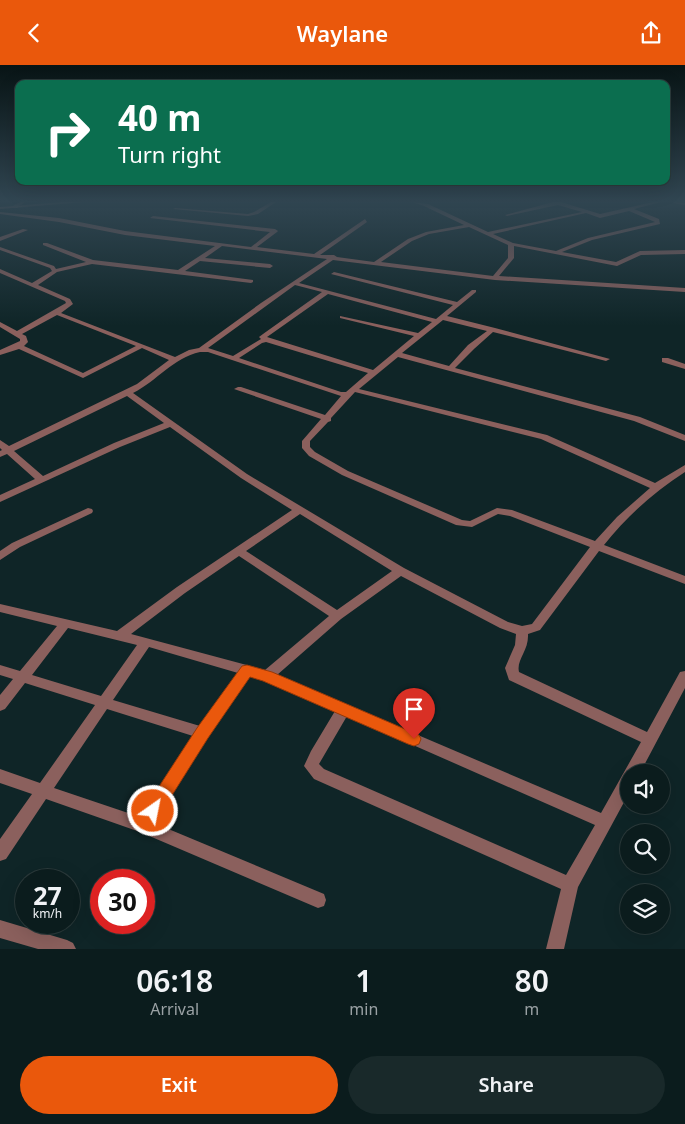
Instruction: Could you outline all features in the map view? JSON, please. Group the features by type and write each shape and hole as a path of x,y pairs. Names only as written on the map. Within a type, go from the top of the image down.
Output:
{"street":[{"path":"206,243 334,257 495,278 685,290"},
{"path":"252,249 259,243"},
{"path":"316,255 333,243"},
{"path":"376,263 405,243"},
{"path":"556,253 580,243"},
{"path":"45,244 92,262 251,281"},
{"path":"495,278 511,258 511,244 617,264 640,253 685,252"},
{"path":"178,273 220,245"},
{"path":"1,248 44,263 55,271"},
{"path":"202,349 294,283 334,257"},
{"path":"199,259 270,266"},
{"path":"33,285 55,271 92,262"},
{"path":"0,271 68,300 70,304 17,334"},
{"path":"334,274 457,304"},
{"path":"294,283 439,319 493,329 606,359"},
{"path":"474,291 418,335 352,392 306,441 306,448 312,454 345,473 460,523 472,524 497,511 512,513 685,580"},
{"path":"266,340 263,337 264,335 327,292"},
{"path":"56,313 96,326 176,360"},
{"path":"342,317 418,335"},
{"path":"0,324 23,338 24,342 19,346 0,353"},
{"path":"451,368 471,347 493,329"},
{"path":"234,358 260,341 266,340 376,373"},
{"path":"19,346 83,376 141,346"},
{"path":"4,452 140,386 155,372 194,350 202,349 340,394 352,392 544,437 656,487"},
{"path":"396,355 451,368 637,419 685,438"},
{"path":"665,360 685,367"},
{"path":"238,389 328,419"},
{"path":"127,392 244,476 299,510 400,571 504,625 522,631 536,627 597,546 638,500 685,468"},
{"path":"0,499 117,445 171,423"},
{"path":"0,443 4,452 42,480"},
{"path":"119,636 181,590 299,510"},
{"path":"0,557 16,545 88,511"},
{"path":"238,551 337,616"},
{"path":"267,676 337,616 400,571"},
{"path":"0,608 146,642 267,676 605,822"},
{"path":"0,705 66,623"},
{"path":"522,631 522,645 510,666 510,671 514,676 650,740"},
{"path":"0,853 146,642"},
{"path":"0,670 202,733"},
{"path":"143,826 202,733 247,670"},
{"path":"637,764 685,676"},
{"path":"344,709 316,755 312,766 319,774 570,885"},
{"path":"0,776 143,826 318,900"},
{"path":"555,949 570,885 620,794"},
{"path":"0,929 67,949"}],"route":[{"path":"153,811 202,733 247,670 267,676 414,739"}]}
